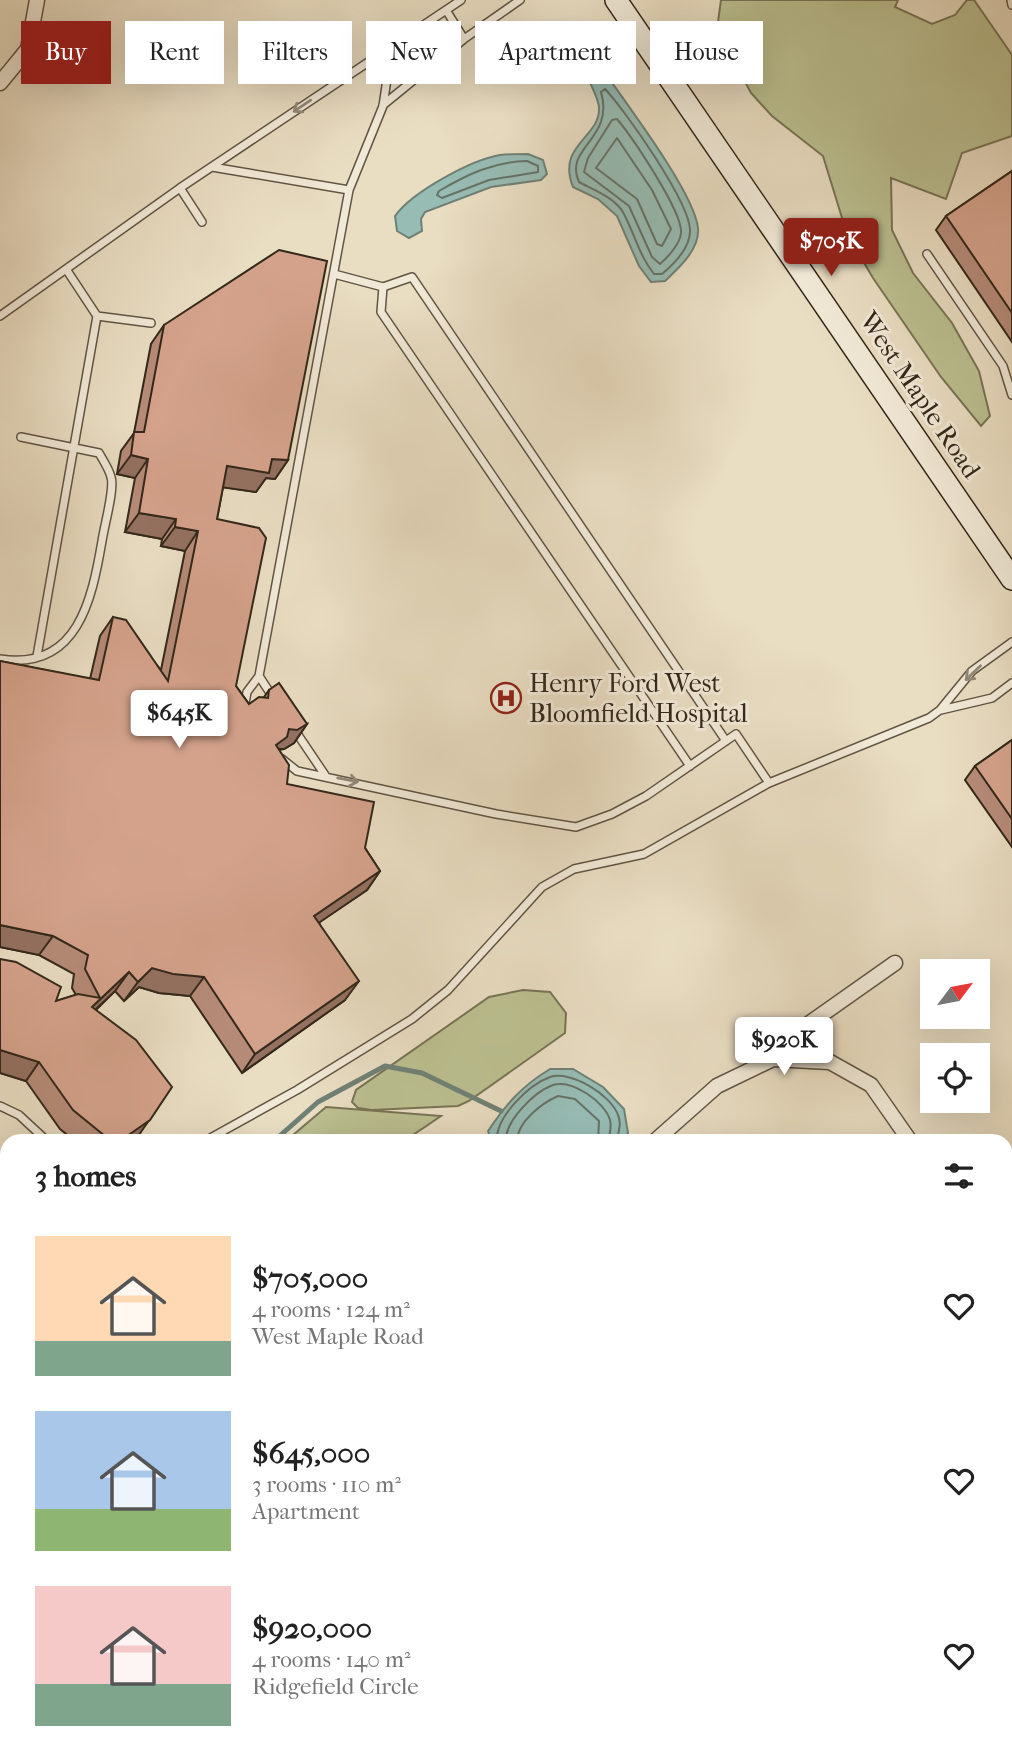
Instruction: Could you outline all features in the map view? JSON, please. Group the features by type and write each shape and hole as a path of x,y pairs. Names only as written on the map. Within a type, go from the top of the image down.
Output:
{"main road":[{"name":"West Maple Road","path":"616,0 1012,579"}],"street":[{"path":"0,83 28,49 37,0"},
{"path":"794,1060 807,1026 895,963"},
{"path":"663,1134 717,1086 773,1059 830,1062 871,1085 905,1134"}],"lane":[{"path":"429,21 461,0"},
{"path":"383,106 464,39 520,0"},
{"path":"1011,0 1012,5"},
{"path":"446,10 464,39"},
{"path":"0,316 180,188 366,63"},
{"path":"251,712 245,703 247,692 259,676 349,190 383,106 386,84"},
{"path":"212,167 349,190"},
{"path":"180,188 202,222"},
{"path":"927,254 1003,366 1012,395"},
{"path":"37,656 97,316 66,270"},
{"path":"334,274 383,287 412,277 726,741"},
{"path":"383,287 381,312 690,766"},
{"path":"97,316 151,323"},
{"path":"0,659 15,661 57,648 84,618 94,587 112,478 99,453 21,438"},
{"path":"940,710 972,671 1012,642"},
{"path":"259,676 279,707"},
{"path":"218,1134 297,1090 412,1019 448,990 542,887 574,869 644,853 769,783 907,729 940,710 992,698 1012,683"},
{"path":"286,717 325,775"},
{"path":"279,753 285,763 297,771 496,814 576,827 612,814 646,796 737,734 769,783"},
{"path":"0,1106 19,1115 39,1134"}],"green space":[{"path":"721,0 898,0 895,7 932,24 955,15 967,0 974,0 1012,55 1012,136 962,153 946,199 891,178 892,230 913,273 952,323 979,371 990,416 981,426 941,377 873,278 847,234 823,156 772,116 751,93 746,84 763,84 763,21 718,21"},
{"path":"523,990 550,992 566,1013 565,1033 469,1101 458,1106 372,1110 358,1108 352,1102 356,1090 489,997"},
{"path":"326,1107 441,1116 414,1134 294,1134"}],"water":[{"path":"590,84 613,84 669,165 693,211 698,228 696,243 688,258 665,281 651,282 639,266 617,216 598,199 573,187 569,172 570,161 574,151 598,118 598,101"},
{"path":"528,154 543,160 547,174 541,180 491,187 425,212 421,219 422,231 409,238 397,231 395,216 415,197 443,178 488,158"},
{"path":"550,1069 573,1069 603,1087 624,1109 628,1133 489,1134 488,1131 508,1104 531,1082"}],"building":[{"path":"1012,171 1012,313 946,216"},
{"path":"279,250 327,261 288,460 272,459 269,473 227,466 217,519 259,528 266,538 236,686 249,704 259,697 268,698 269,690 279,683 307,724 297,730 289,729 287,737 276,745 289,765 287,784 374,802 365,848 380,871 314,916 359,981 255,1054 204,977 173,974 152,968 138,982 129,972 92,1007 136,1040 172,1087 150,1120 130,1134 102,1134 73,1110 39,1062 0,1050 0,959 16,962 61,987 56,1001 78,994 100,998 85,969 88,955 53,936 0,925 0,661 99,680 113,617 126,620 168,681 198,531 175,527 176,519 139,513 148,459 131,455 134,432 144,432 164,325"},
{"path":"1012,740 1012,819 975,766"}],"waterway":[{"path":"282,1134 318,1102 385,1066 422,1073 501,1111"}],"place":[{"name":"Henry Ford West Bloomfield Hospital","path":"506,698"}]}
